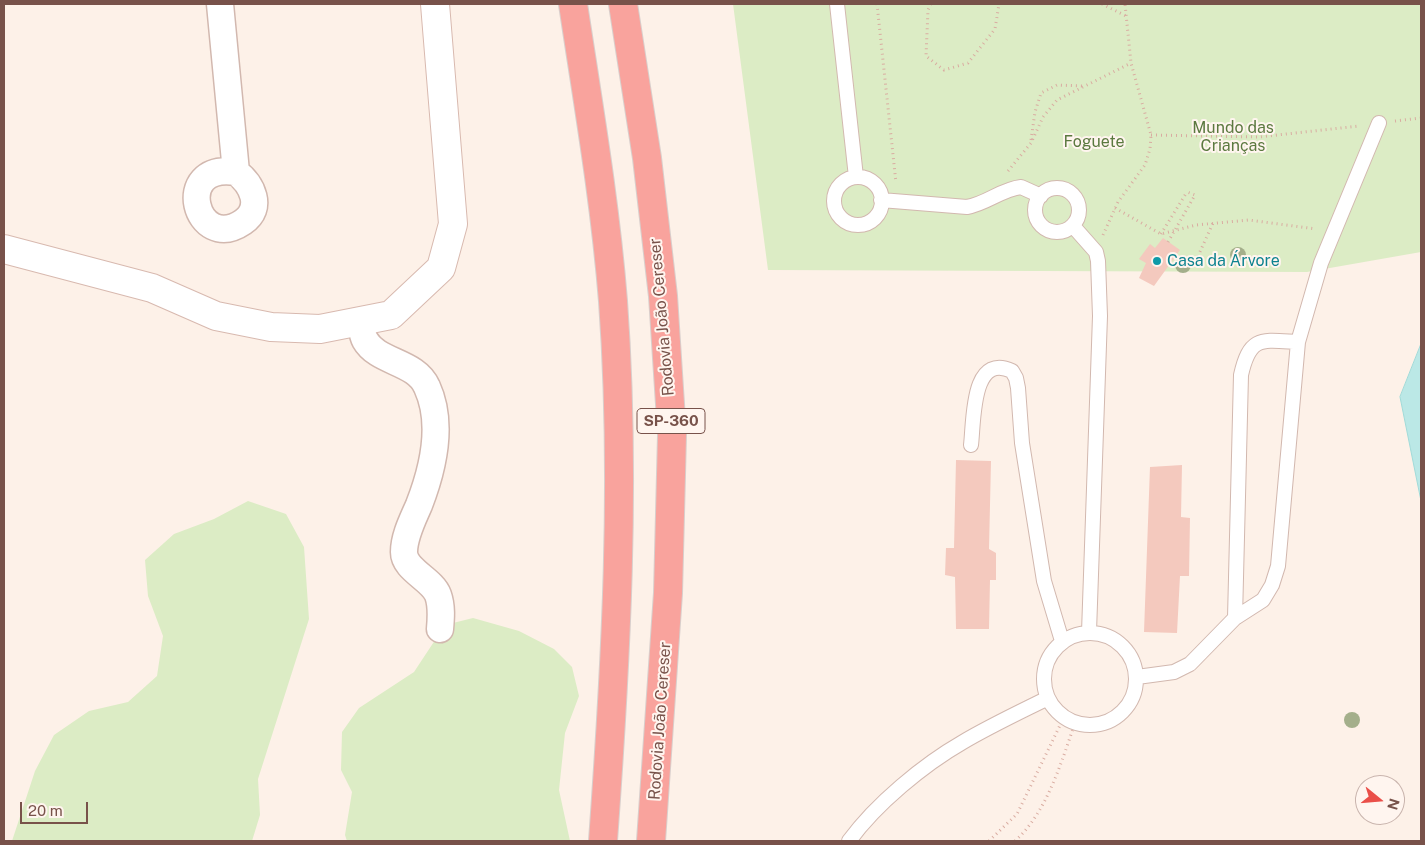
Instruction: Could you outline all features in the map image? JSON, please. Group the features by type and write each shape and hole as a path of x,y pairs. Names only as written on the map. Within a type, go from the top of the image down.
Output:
{"highway":[{"name":"SP-360","path":"573,4 600,179 613,301 618,421 617,587 610,745 603,841"},
{"name":"Rodovia João Cereser","path":"623,4 647,158 662,286 672,435 668,593 651,841"}],"street":[{"path":"220,4 236,172"},
{"path":"4,249 152,288 216,316 271,327 320,329 391,316 440,268 453,224 435,4"},
{"path":"361,322 364,339 372,349 410,368 427,385 433,404 436,433 432,465 426,488 406,539 403,553 410,565 438,594 441,612 440,629"}],"lane":[{"path":"836,4 856,177"},
{"path":"1137,677 1174,672 1190,664 1235,618 1263,600 1272,585 1278,566 1298,342 1312,290 1379,123"},
{"path":"856,177 874,183 879,190 881,200 880,209 868,223 859,225 842,219 836,212 835,194 840,186 856,177"},
{"path":"881,200 967,207 979,205 1014,188 1021,187 1040,196"},
{"path":"1053,189 1066,190 1072,194 1079,207 1077,220 1073,226 1059,232 1045,229 1036,217 1040,196 1053,189"},
{"path":"1073,226 1096,252 1100,268 1089,632"},
{"path":"1235,618 1241,374 1246,354 1255,345 1265,340 1298,342"},
{"path":"971,445 977,388 983,376 992,368 998,367 1012,371 1018,388 1022,443 1044,581 1062,641"},
{"path":"1089,632 1104,634 1117,640 1127,650 1134,663 1137,677 1135,693 1127,707 1116,718 1101,724 1085,725 1069,720 1057,711 1048,698 1044,682 1045,666 1052,652 1062,641 1075,634 1089,632"},
{"path":"849,841 860,826 908,781 946,753 962,742 1048,698"}],"path":[{"path":"877,4 897,188"},
{"path":"931,4 928,10 926,56 944,70 968,63 995,29 999,4"},
{"path":"1102,4 1126,16"},
{"path":"1096,252 1115,208 1145,165 1150,149 1151,135 1131,63 1125,4"},
{"path":"1002,178 1031,143 1043,117 1057,100 1113,74 1131,63"},
{"path":"1031,143 1034,112 1041,93 1057,85 1084,86"},
{"path":"1151,135 1259,138 1421,118"},
{"path":"1161,234 1187,192 1195,195 1168,242"},
{"path":"1115,208 1161,234 1196,225 1249,220 1334,232"},
{"path":"1176,255 1194,265 1213,223"},
{"path":"989,841 1017,814 1069,720"},
{"path":"1015,841 1028,829 1045,798 1069,720"}],"green space":[{"name":"Mundo das Crianças","path":"733,4 1421,4 1421,252 1307,272 768,270"},
{"path":"248,501 286,514 304,547 309,619 258,779 260,815 252,841 12,841 35,771 54,735 89,711 128,702 157,676 163,636 148,596 145,560 174,534 214,519"},
{"path":"473,618 519,631 554,649 572,667 579,696 565,733 559,790 570,841 347,841 345,835 352,792 341,770 342,732 359,708 414,672 445,625"}],"water":[{"path":"1421,344 1421,501 1400,397"}],"building":[{"name":"Casa da Árvore","path":"1163,238 1180,250 1154,286 1139,278 1146,263 1139,259 1150,244 1155,248"},
{"path":"956,460 991,461 989,549 996,553 996,580 990,580 989,629 956,629 955,577 945,575 946,548 954,548"},
{"path":"1182,465 1181,517 1190,518 1189,576 1180,576 1177,633 1144,632 1150,467"}],"place":[{"name":"Casa da Árvore","path":"1157,261"}],"park label":[{"name":"Foguete","path":"1094,142"}]}
